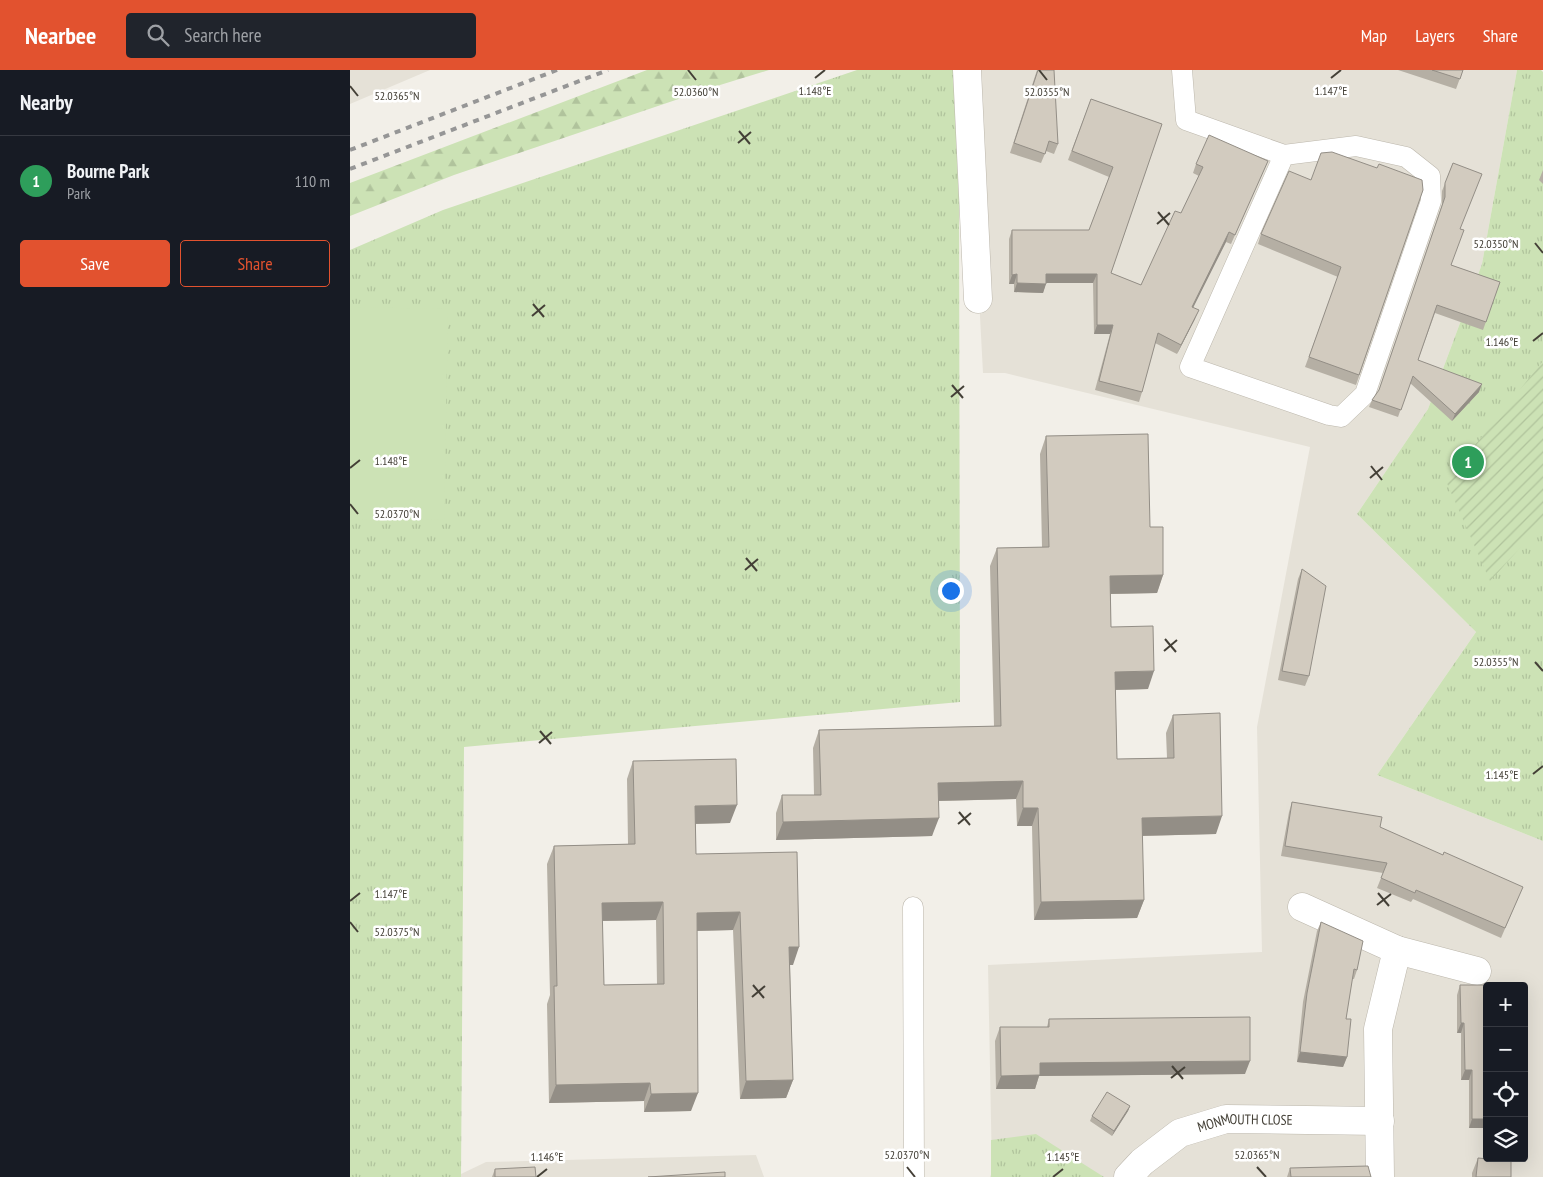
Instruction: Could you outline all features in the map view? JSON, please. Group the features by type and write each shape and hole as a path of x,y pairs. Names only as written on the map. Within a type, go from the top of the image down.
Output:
{"street":[{"path":"967,70 978,299"},
{"path":"1302,907 1397,950 1477,971"},
{"path":"1380,1177 1378,1029 1397,950"},
{"name":"MONMOUTH CLOSE","path":"1128,1177 1142,1162 1180,1133 1226,1119 1380,1121"}],"lane":[{"path":"1182,70 1186,120 1284,155 1356,146 1406,157 1430,176 1431,201 1366,394 1341,417 1329,415 1190,367 1284,155"},
{"path":"913,907 914,1177"}],"shaded area":[{"path":"350,70 430,70 350,104"},
{"path":"967,70 1517,70 1482,264 1428,409 1357,514 1476,632 1377,775 1543,841 1543,1177 990,1177 992,1172 988,965 1262,952 1257,727 1310,447 1005,373 983,373"},
{"path":"756,1155 764,1177 461,1177 461,1174 486,1162"}],"green space":[{"path":"647,70 769,70 454,175 350,216 350,183"},
{"path":"857,70 955,70 959,197 960,702 464,747 461,1177 350,1177 350,250 443,210"},
{"path":"1517,70 1541,70 1543,72 1543,841 1377,775 1476,632 1357,514 1428,409 1482,264"},
{"path":"350,307 448,309 444,520 350,519"},
{"path":"1543,361 1543,523 1490,581 1446,481"},
{"path":"1036,1134 1104,1177 991,1177 991,1140"}],"building":[{"path":"1038,70 1054,70 1058,144 1049,141 1045,154 1014,143"},
{"path":"1432,70 1463,70 1460,79"},
{"path":"1091,99 1162,124 1111,273 1141,285 1175,211 1181,213 1203,167 1196,164 1209,135 1268,161 1235,235 1229,232 1192,307 1199,310 1181,345 1158,333 1142,392 1099,381 1113,325 1097,325 1097,274 1046,274 1046,284 1017,283 1017,274 1012,275 1012,230 1089,230 1113,167 1072,151"},
{"path":"1332,152 1377,168 1379,164 1422,180 1423,190 1359,375 1309,357 1341,267 1261,234 1289,171 1311,180 1321,153"},
{"path":"1453,163 1482,174 1460,229 1464,230 1451,265 1500,282 1486,322 1437,305 1418,360 1482,384 1455,414 1413,376 1401,410 1372,400 1379,390 1445,197 1445,183"},
{"path":"1148,434 1150,527 1163,527 1163,575 1110,576 1111,627 1153,626 1154,671 1115,672 1117,759 1174,758 1173,715 1220,713 1222,816 1142,818 1144,900 1041,902 1038,808 1023,808 1023,781 938,783 939,818 783,822 782,795 821,795 819,730 1001,726 997,548 1049,547 1046,436"},
{"path":"1302,569 1326,586 1309,676 1282,671"},
{"path":"736,759 737,805 695,806 696,854 797,852 799,947 789,947 793,1080 746,1081 740,912 697,913 698,1093 651,1094 650,1083 556,1085 554,986 557,986 554,846 635,844 633,761","holes":["663,902 664,984 604,985 602,903"]},
{"path":"1292,802 1382,817 1380,827 1443,855 1444,852 1523,887 1505,928 1416,890 1415,893 1381,878 1387,863 1285,846"},
{"path":"1321,922 1363,941 1357,970 1354,969 1346,1019 1351,1019 1347,1057 1300,1052 1307,993"},
{"path":"1460,985 1483,985 1483,1119 1472,1119 1472,1070 1465,1070 1464,1023 1461,1023"},
{"path":"1250,1017 1250,1061 1040,1063 1040,1075 1001,1076 1000,1027 1049,1027 1049,1019"},
{"path":"1107,1092 1130,1106 1114,1131 1092,1116"},
{"path":"1478,1158 1483,1158 1483,1162 1511,1162 1511,1177 1476,1177"},
{"path":"1368,1166 1371,1177 1291,1177 1290,1168"},
{"path":"535,1167 536,1177 495,1177 495,1169"},
{"path":"725,1172 725,1177 648,1177"}],"railway":[{"path":"350,150 557,70"},
{"path":"350,169 608,70"}],"place":[{"name":"Bourne Park","path":"1468,462"}]}
